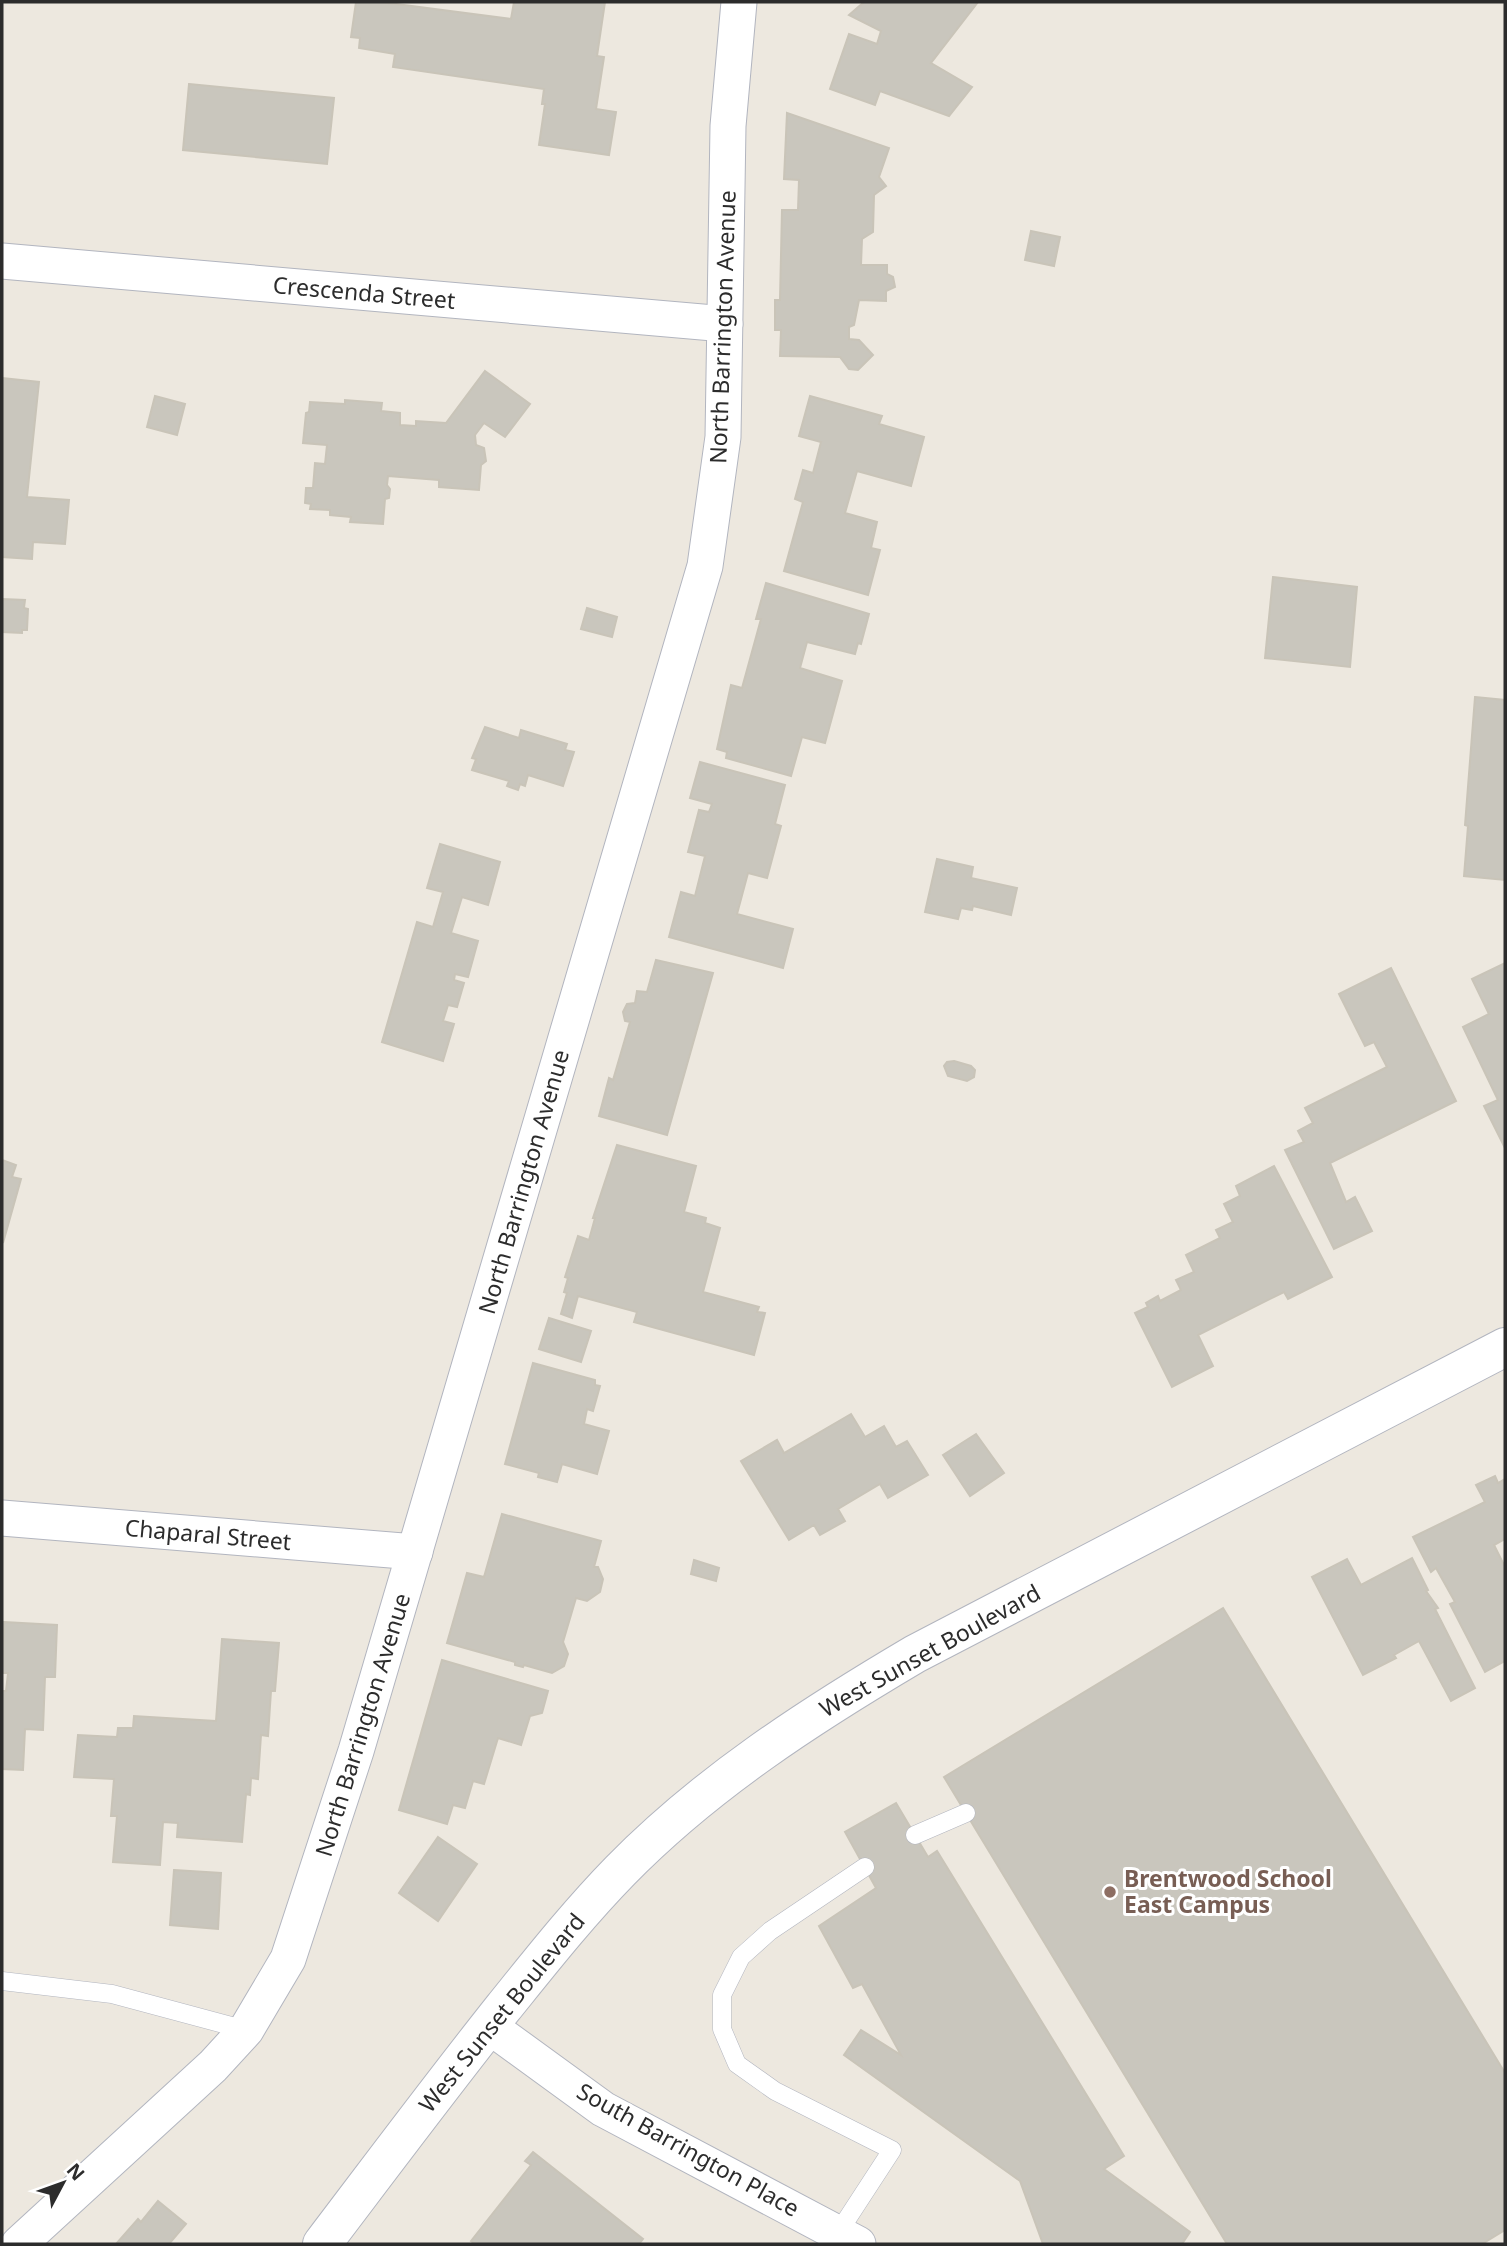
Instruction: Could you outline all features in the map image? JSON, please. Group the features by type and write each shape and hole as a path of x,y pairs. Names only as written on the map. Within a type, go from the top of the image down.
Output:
{"main road":[{"name":"West Sunset Boulevard","path":"322,2244 564,1932 621,1870 695,1802 771,1745 915,1654 1505,1347"}],"street":[{"name":"North Barrington Avenue","path":"19,2244 213,2066 246,2030 288,1959 356,1751 705,566 723,437 728,126 739,2"},
{"name":"Crescenda Street","path":"2,261 725,324"},
{"name":"Chaparal Street","path":"2,1518 415,1552"},
{"name":"South Barrington Place","path":"489,2026 603,2109 842,2240"}],"lane":[{"path":"915,1835 966,1813"},
{"path":"842,2240 892,2150 775,2091 737,2064 722,2029 722,1995 741,1958 770,1931 865,1867"},
{"path":"2,1981 111,1994 246,2030"}],"building":[{"path":"356,2 381,2 511,19 514,2 605,2 597,56 604,57 596,109 616,112 609,155 539,145 545,104 542,104 544,89 393,67 395,54 359,48 360,38 351,37"},
{"path":"864,2 978,2 931,63 972,87 949,116 880,91 875,105 830,89 849,34 877,44 881,31 849,15"},
{"path":"189,84 334,98 327,164 183,150"},
{"path":"787,113 889,148 879,177 886,186 874,195 873,232 862,239 861,265 887,265 887,274 893,277 895,287 886,291 886,301 859,300 854,325 849,327 849,339 859,340 873,355 858,370 849,369 840,357 780,356 781,330 775,330 775,300 780,300 782,210 798,210 799,180 784,179"},
{"path":"1031,231 1060,237 1054,266 1025,260"},
{"path":"485,371 530,404 505,437 484,423 475,435 476,445 484,448 486,461 481,465 479,490 439,487 439,480 388,476 387,485 390,489 389,498 385,499 383,524 350,522 351,517 330,515 330,510 310,509 311,504 305,503 306,488 313,488 315,463 325,464 327,445 303,443 310,402 345,404 345,400 382,403 381,411 400,413 400,425 416,426 416,421 446,423"},
{"path":"2,378 39,382 27,497 69,500 65,544 33,542 32,559 2,557"},
{"path":"155,396 185,404 177,435 147,427"},
{"path":"810,396 882,416 879,424 924,437 911,486 857,471 845,513 877,522 871,548 880,550 868,595 784,571 803,502 795,499 803,470 813,473 821,442 799,436"},
{"path":"1273,577 1357,587 1350,667 1265,658"},
{"path":"766,583 869,614 861,644 858,643 855,654 807,642 800,668 842,681 825,743 802,737 791,776 726,758 727,752 717,749 731,685 742,688 761,619 756,619"},
{"path":"2,599 25,600 24,608 28,609 27,630 22,630 22,633 2,632"},
{"path":"587,608 617,617 612,637 581,629"},
{"path":"1475,697 1505,700 1505,880 1464,876 1468,826 1465,825"},
{"path":"485,727 519,738 521,730 567,744 565,750 574,752 563,786 528,775 525,786 520,784 518,790 507,786 509,781 472,770 476,759 472,758"},
{"path":"700,762 785,785 775,824 781,826 767,878 748,873 737,914 793,929 783,968 669,937 681,892 695,896 705,856 688,852 699,810 709,812 712,804 690,798"},
{"path":"440,844 500,862 488,905 462,897 451,933 478,941 468,977 455,974 454,980 464,983 457,1007 448,1005 443,1021 454,1024 443,1061 382,1042 417,922 433,927 443,892 427,888"},
{"path":"937,859 973,867 971,878 1017,888 1011,915 973,906 972,910 961,908 958,919 925,912"},
{"path":"656,960 713,973 667,1135 599,1116 609,1078 613,1080 630,1022 625,1021 623,1012 627,1004 635,1003 637,991 647,992"},
{"path":"1505,963 1505,1148 1484,1106 1498,1100 1463,1027 1489,1014 1472,979"},
{"path":"1391,968 1456,1101 1330,1163 1346,1202 1355,1197 1372,1231 1334,1249 1285,1150 1304,1142 1298,1131 1313,1123 1305,1108 1387,1067 1374,1042 1365,1046 1339,994"},
{"path":"954,1061 971,1066 975,1070 974,1077 967,1081 948,1076 944,1066 947,1062"},
{"path":"617,1145 696,1166 684,1212 706,1218 705,1223 720,1228 703,1292 759,1307 757,1312 765,1313 754,1355 634,1322 637,1312 578,1296 572,1318 561,1314 567,1293 564,1292 568,1278 565,1277 578,1236 589,1240 593,1218"},
{"path":"2,1160 16,1165 12,1177 21,1179 3,1243"},
{"path":"1274,1166 1332,1277 1288,1299 1284,1292 1198,1335 1213,1366 1172,1387 1135,1313 1148,1307 1146,1303 1158,1296 1160,1301 1181,1290 1176,1280 1194,1272 1186,1255 1220,1238 1216,1230 1233,1222 1224,1204 1240,1196 1236,1186"},
{"path":"549,1318 591,1331 581,1362 539,1349"},
{"path":"533,1363 595,1380 595,1385 600,1386 593,1411 587,1409 584,1424 609,1431 597,1474 562,1464 557,1482 538,1477 539,1473 505,1464"},
{"path":"851,1414 865,1437 884,1426 896,1447 907,1441 928,1475 888,1498 880,1484 838,1509 845,1521 820,1535 814,1525 789,1540 741,1461 777,1440 784,1453"},
{"path":"976,1434 1004,1473 970,1496 943,1455"},
{"path":"1495,1476 1498,1483 1505,1479 1505,1539 1494,1545 1505,1567 1505,1661 1485,1672 1450,1604 1455,1602 1436,1568 1431,1572 1413,1537 1485,1502 1476,1485"},
{"path":"502,1514 601,1541 594,1567 598,1567 603,1579 600,1592 587,1601 576,1598 563,1642 568,1654 564,1666 552,1673 515,1665 515,1662 447,1643 467,1573 484,1577"},
{"path":"1412,1558 1475,1688 1451,1701 1419,1641 1394,1655 1396,1658 1363,1675 1312,1577 1347,1559 1361,1585"},
{"path":"694,1560 719,1568 716,1581 691,1574"},
{"path":"1223,1608 1505,2073 1505,2230 1482,2244 1227,2244 944,1777"},
{"path":"4,1622 57,1625 55,1677 45,1677 43,1730 25,1729 23,1770 2,1769 2,1691 6,1691 8,1673 2,1673"},
{"path":"222,1639 279,1643 275,1691 271,1691 268,1736 261,1735 258,1779 251,1778 250,1795 246,1794 242,1842 177,1837 178,1823 163,1822 160,1865 113,1862 117,1816 111,1816 114,1779 74,1777 78,1735 117,1737 118,1728 133,1728 134,1716 216,1721"},
{"path":"442,1660 548,1691 542,1713 530,1716 521,1745 498,1738 484,1784 473,1781 465,1808 453,1805 447,1824 399,1810"},
{"path":"896,1803 928,1857 937,1851 1124,2156 1104,2169 1190,2232 1182,2244 1043,2244 1020,2181 844,2055 861,2030 901,2055 862,1984 853,1988 819,1926 876,1888 845,1832"},
{"path":"438,1837 477,1864 438,1921 399,1893"},
{"path":"174,1870 221,1873 218,1929 170,1925"},
{"path":"533,2152 643,2239 639,2244 475,2244 471,2241 531,2165 525,2161"},
{"path":"158,2201 186,2224 169,2244 116,2244 138,2219 141,2222"}],"place":[{"name":"Brentwood School East Campus","path":"1110,1892"}]}
